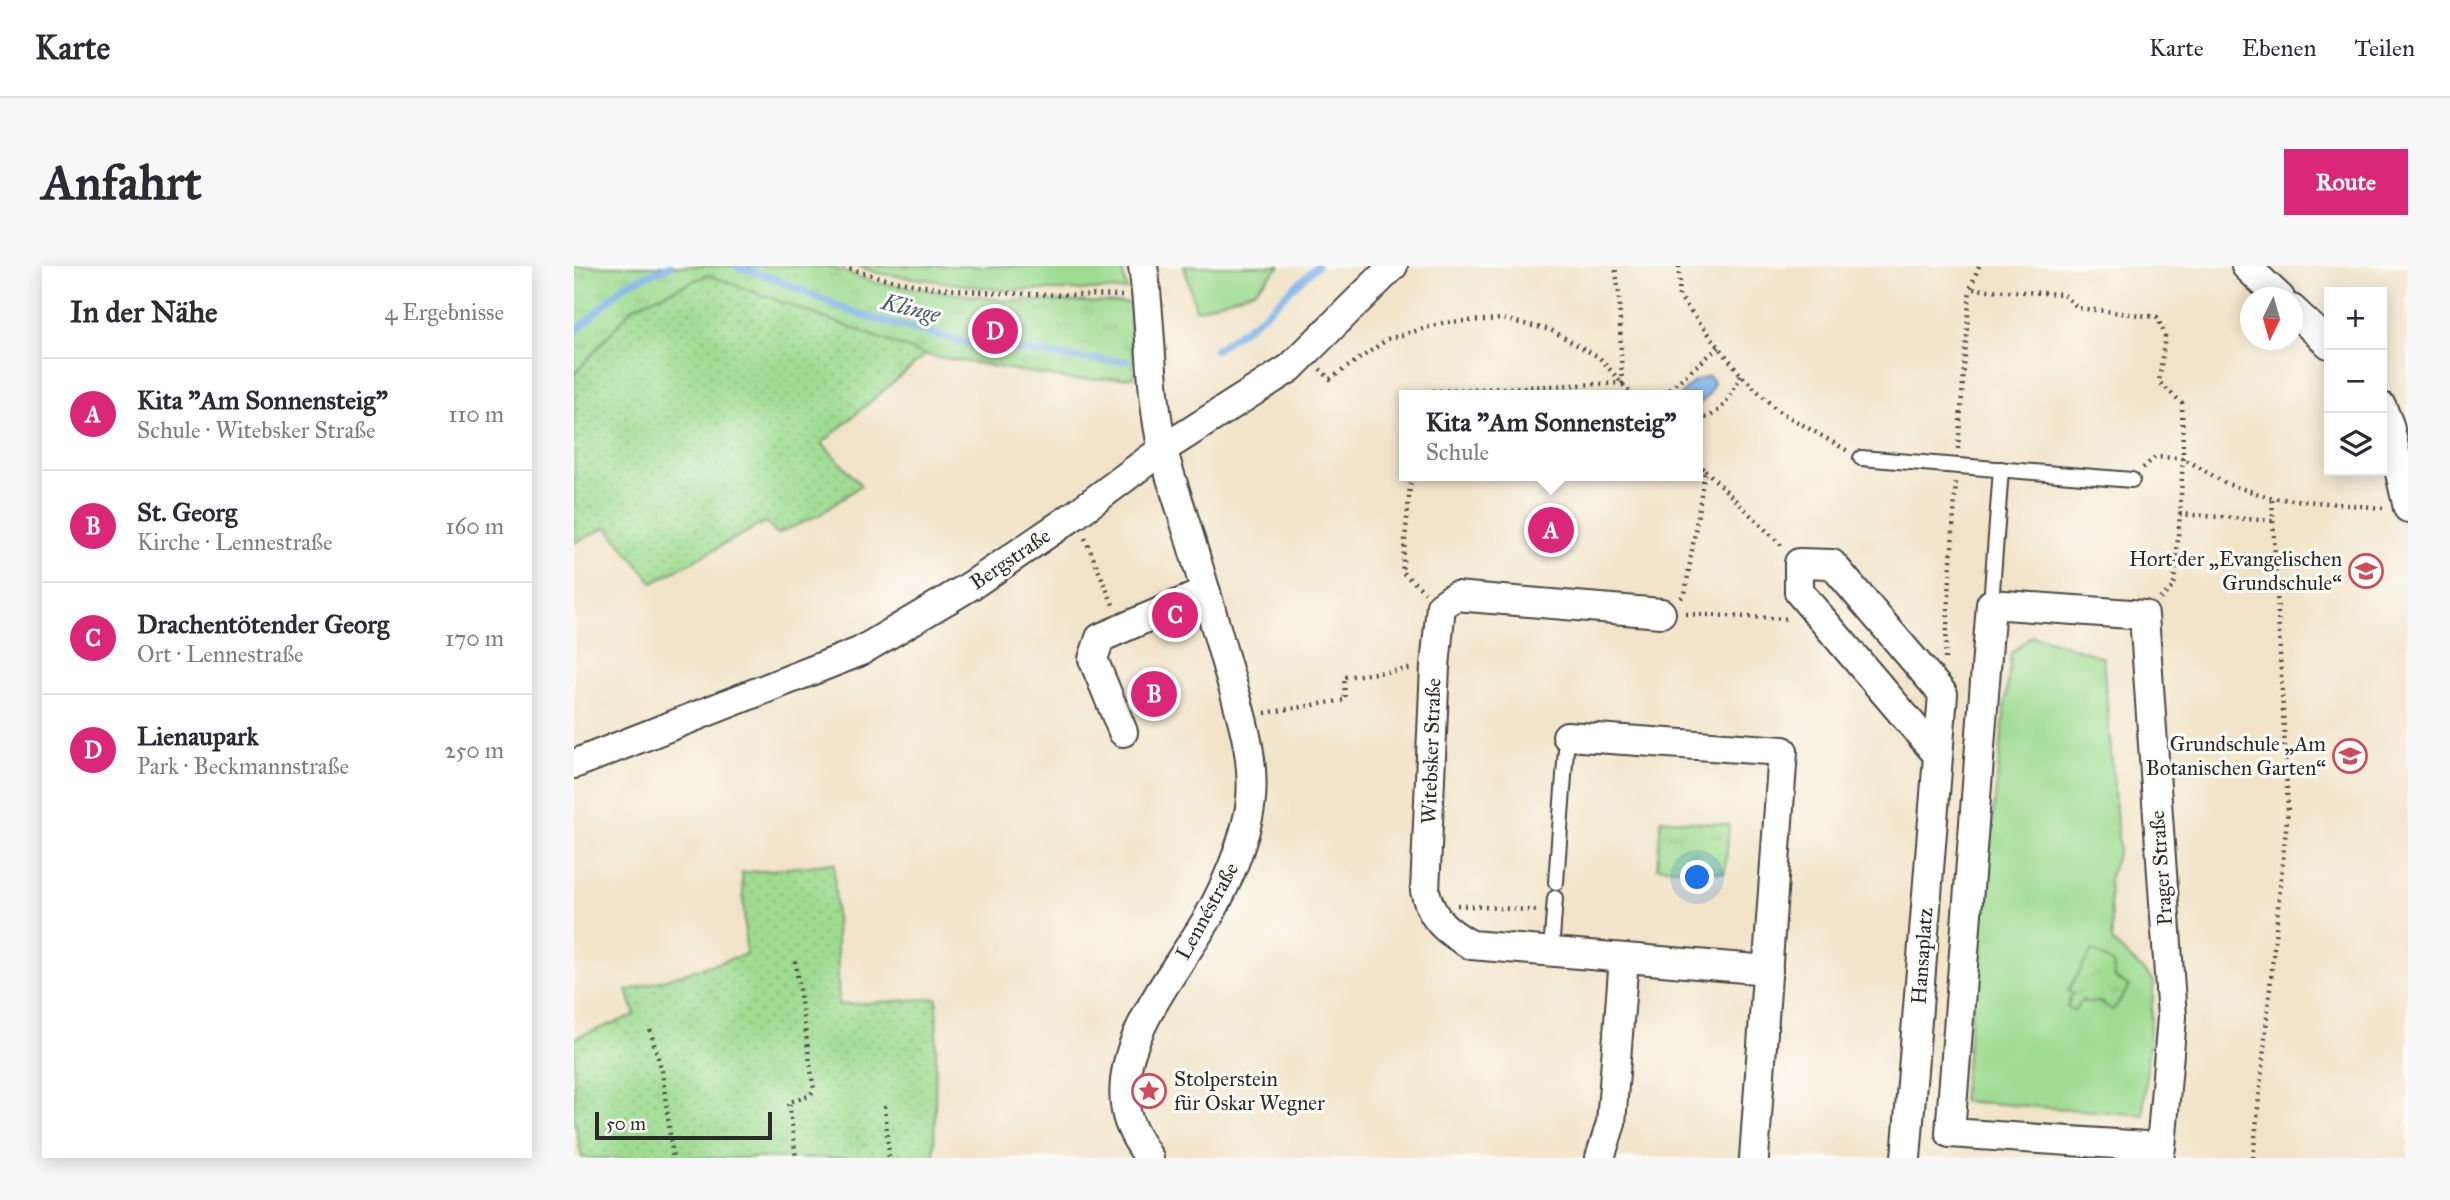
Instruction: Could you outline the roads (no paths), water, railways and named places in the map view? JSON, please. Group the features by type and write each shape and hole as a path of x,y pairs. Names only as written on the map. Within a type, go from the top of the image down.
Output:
{"street":[{"name":"Lennéstraße","path":"1143,266 1148,296 1153,380 1163,449 1242,718 1251,769 1249,816 1235,864 1209,916 1155,999 1133,1045 1126,1078 1126,1111 1137,1139 1149,1158"},
{"name":"Bergstraße","path":"574,764 859,652 972,585 1075,515 1163,449 1290,368 1393,266"},
{"path":"2246,266 2268,287"},
{"path":"2303,319 2324,339"},
{"path":"2384,413 2389,425 2401,508"},
{"name":"Hansaplatz","path":"1906,1158 1943,694 1832,564 1800,563 1799,592 1937,754"},
{"path":"1123,732 1093,659 1100,638 1206,592"},
{"name":"Witebsker Straße","path":"1551,952 1471,945 1449,933 1428,902 1425,891 1435,666 1441,606 1455,596 1661,613"},
{"name":"Prager Straße","path":"1991,604 2144,615 2172,1017 2160,1152 2021,1143 1950,1133 1991,604"},
{"path":"1567,736 1783,751 1754,1158"},
{"path":"1551,952 1768,970"},
{"path":"1600,1158 1611,1123 1624,958"}],"lane":[{"path":"1861,458 2132,480"},
{"name":"Prager Straße","path":"1991,604 2001,469"},
{"path":"1556,881 1567,736"},
{"path":"1551,952 1554,905"}],"water":[{"path":"1709,376 1714,382 1703,400 1703,390 1685,390 1694,381"}],"waterway":[{"name":"Klinge","path":"574,333 626,284 670,266"},
{"name":"Klinge","path":"736,266 765,275 860,315 968,343 1085,359 1126,361"},
{"name":"Klinge","path":"1215,350 1260,318 1317,266"}],"place":[{"name":"Lienaupark","path":"995,331"},
{"name":"Kita \"Am Sonnensteig\"","path":"1551,530"},
{"name":"Hort der „Evangelischen Grundschule“","path":"2366,571"},
{"name":"Drachentötender Georg","path":"1175,615"},
{"name":"St. Georg","path":"1154,694"},
{"name":"Grundschule „Am Botanischen Garten“","path":"2350,756"},
{"name":"Stolperstein für Oskar Wegner","path":"1149,1091"}]}
